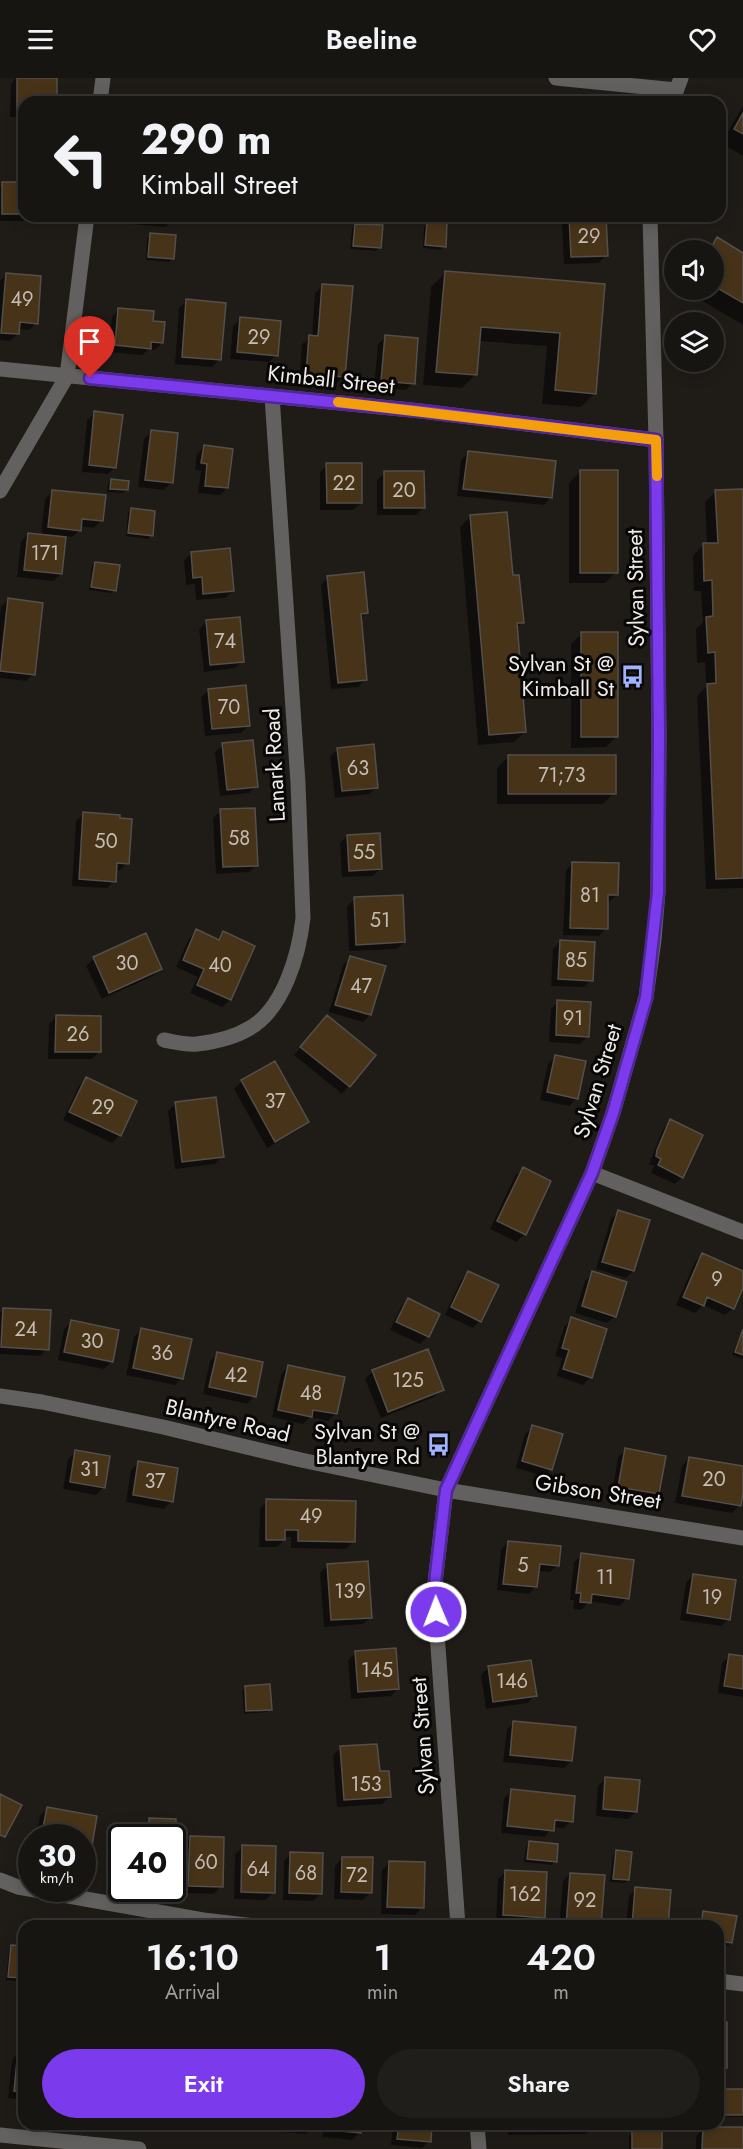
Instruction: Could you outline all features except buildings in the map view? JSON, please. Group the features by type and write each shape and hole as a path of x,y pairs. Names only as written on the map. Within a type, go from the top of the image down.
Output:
{"street":[{"path":"101,96 103,78"},
{"path":"556,78 676,90"},
{"path":"0,491 67,376 86,222"},
{"name":"Sylvan Street","path":"458,1920 434,1591 446,1490 592,1173 613,1113 646,998 654,940 658,892 659,734 656,440 650,222"},
{"name":"Kimball Street","path":"0,369 421,411 656,440"},
{"name":"Lanark Road","path":"164,1040 195,1044 222,1040 251,1028 268,1013 284,988 301,939 303,918 298,783 272,396"},
{"path":"592,1173 743,1232"},
{"name":"Blantyre Road","path":"0,1396 42,1402 163,1427 301,1460 446,1490"},
{"name":"Gibson Street","path":"446,1490 743,1538"},
{"path":"0,1880 29,1889 203,1920"},
{"path":"724,1982 743,1984"},
{"path":"477,2130 479,2149"},
{"path":"0,2135 139,2149"}],"slow traffic":[{"path":"338,402 656,440 657,476"}],"place":[{"name":"Sylvan St @ Kimball St","path":"632,676"},
{"name":"Sylvan St @ Blantyre Rd","path":"438,1444"}],"route":[{"path":"90,378 421,411 656,440 658,892 646,998 613,1113 592,1173 446,1490 434,1591 436,1612"}]}
